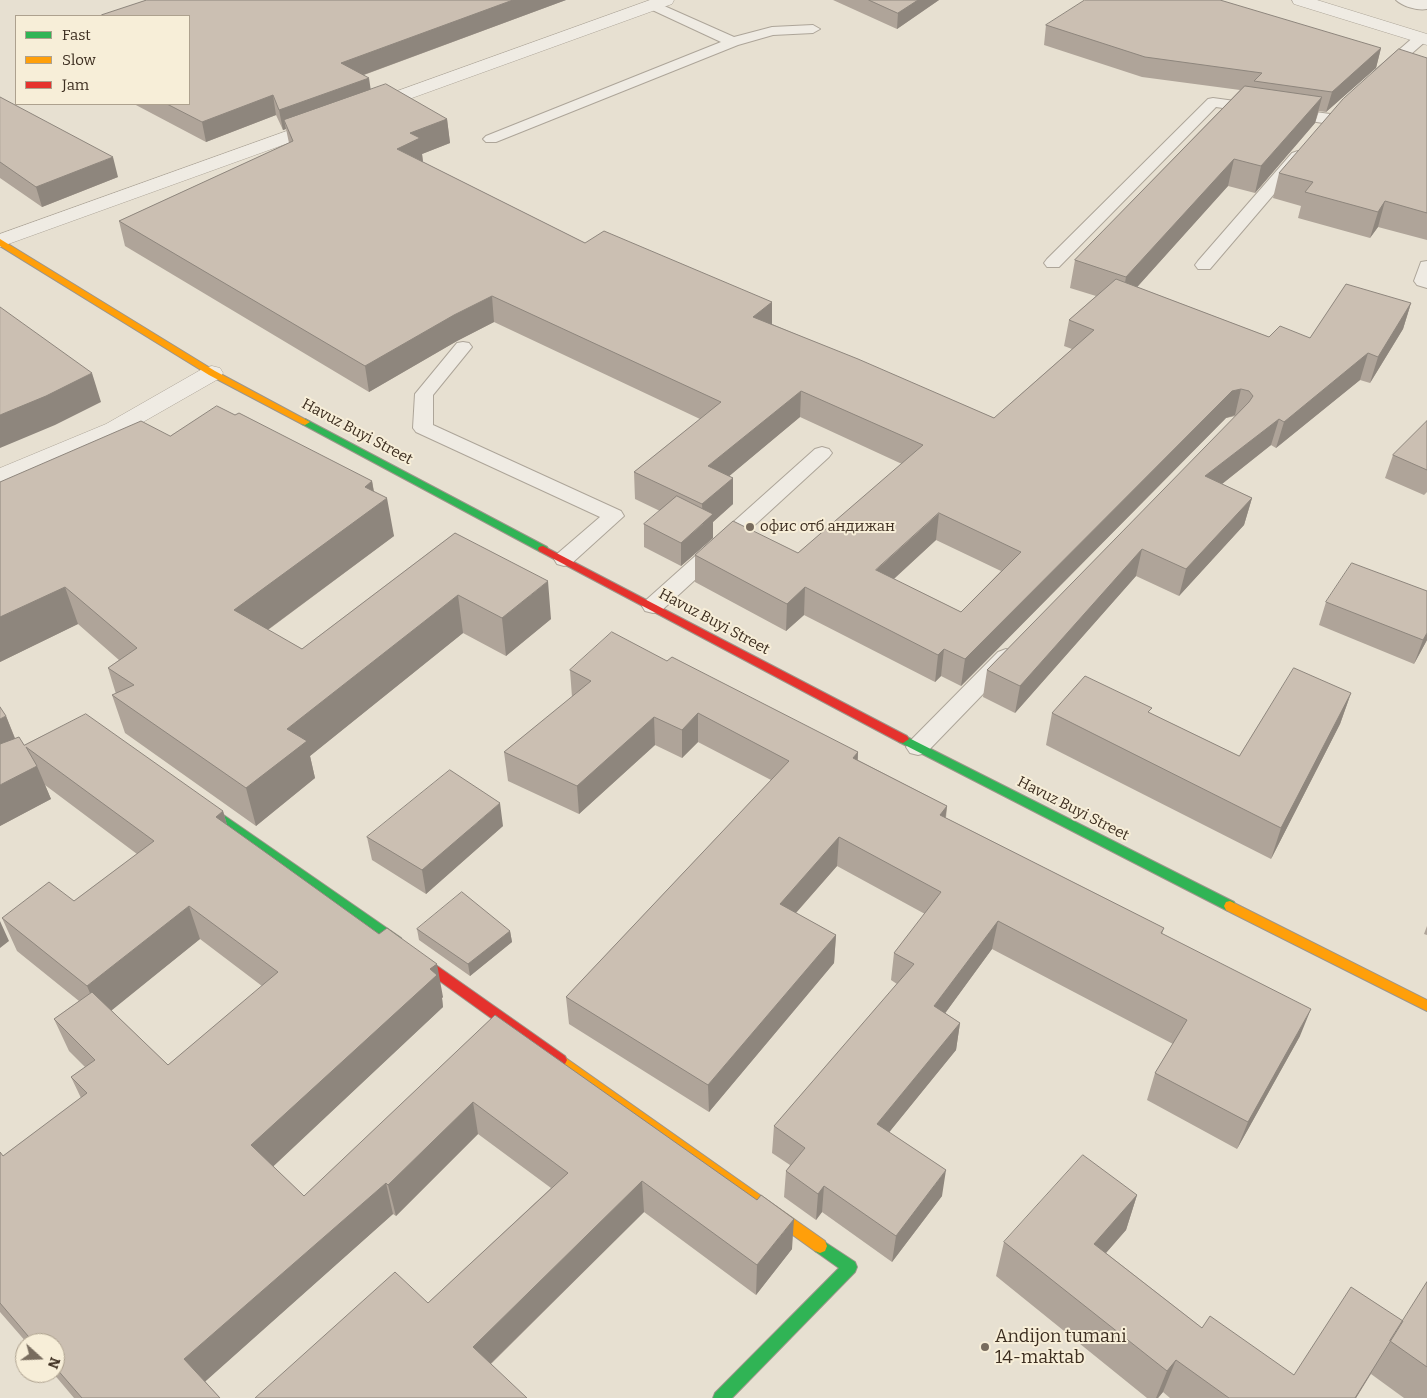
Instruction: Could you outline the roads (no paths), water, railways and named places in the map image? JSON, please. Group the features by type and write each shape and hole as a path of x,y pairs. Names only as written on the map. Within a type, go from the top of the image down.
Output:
{"main road":[{"name":"Havuz Buyi Street","path":"0,242 212,373 918,747 1427,1006"},
{"path":"183,791 850,1267 721,1398"}],"street":[{"path":"1300,0 1424,39"},
{"path":"354,113 659,2"},
{"path":"0,242 336,120"},
{"path":"0,477 114,429 212,373"}],"lane":[{"path":"1403,0 1426,7"},
{"path":"659,2 733,42"},
{"path":"491,139 733,42 772,31 812,29"},
{"path":"1372,82 1424,39"},
{"path":"1053,263 1213,102 1330,119"},
{"path":"1204,265 1314,137 1344,106"},
{"path":"1427,266 1423,281 1427,283"},
{"path":"463,347 424,394 423,428 614,516 564,559"},
{"path":"653,606 822,453"},
{"path":"918,747 1021,642"}],"place":[{"name":"офис отб андижан","path":"750,527"},
{"name":"Andijon tumani 14-maktab","path":"985,1347"}]}
